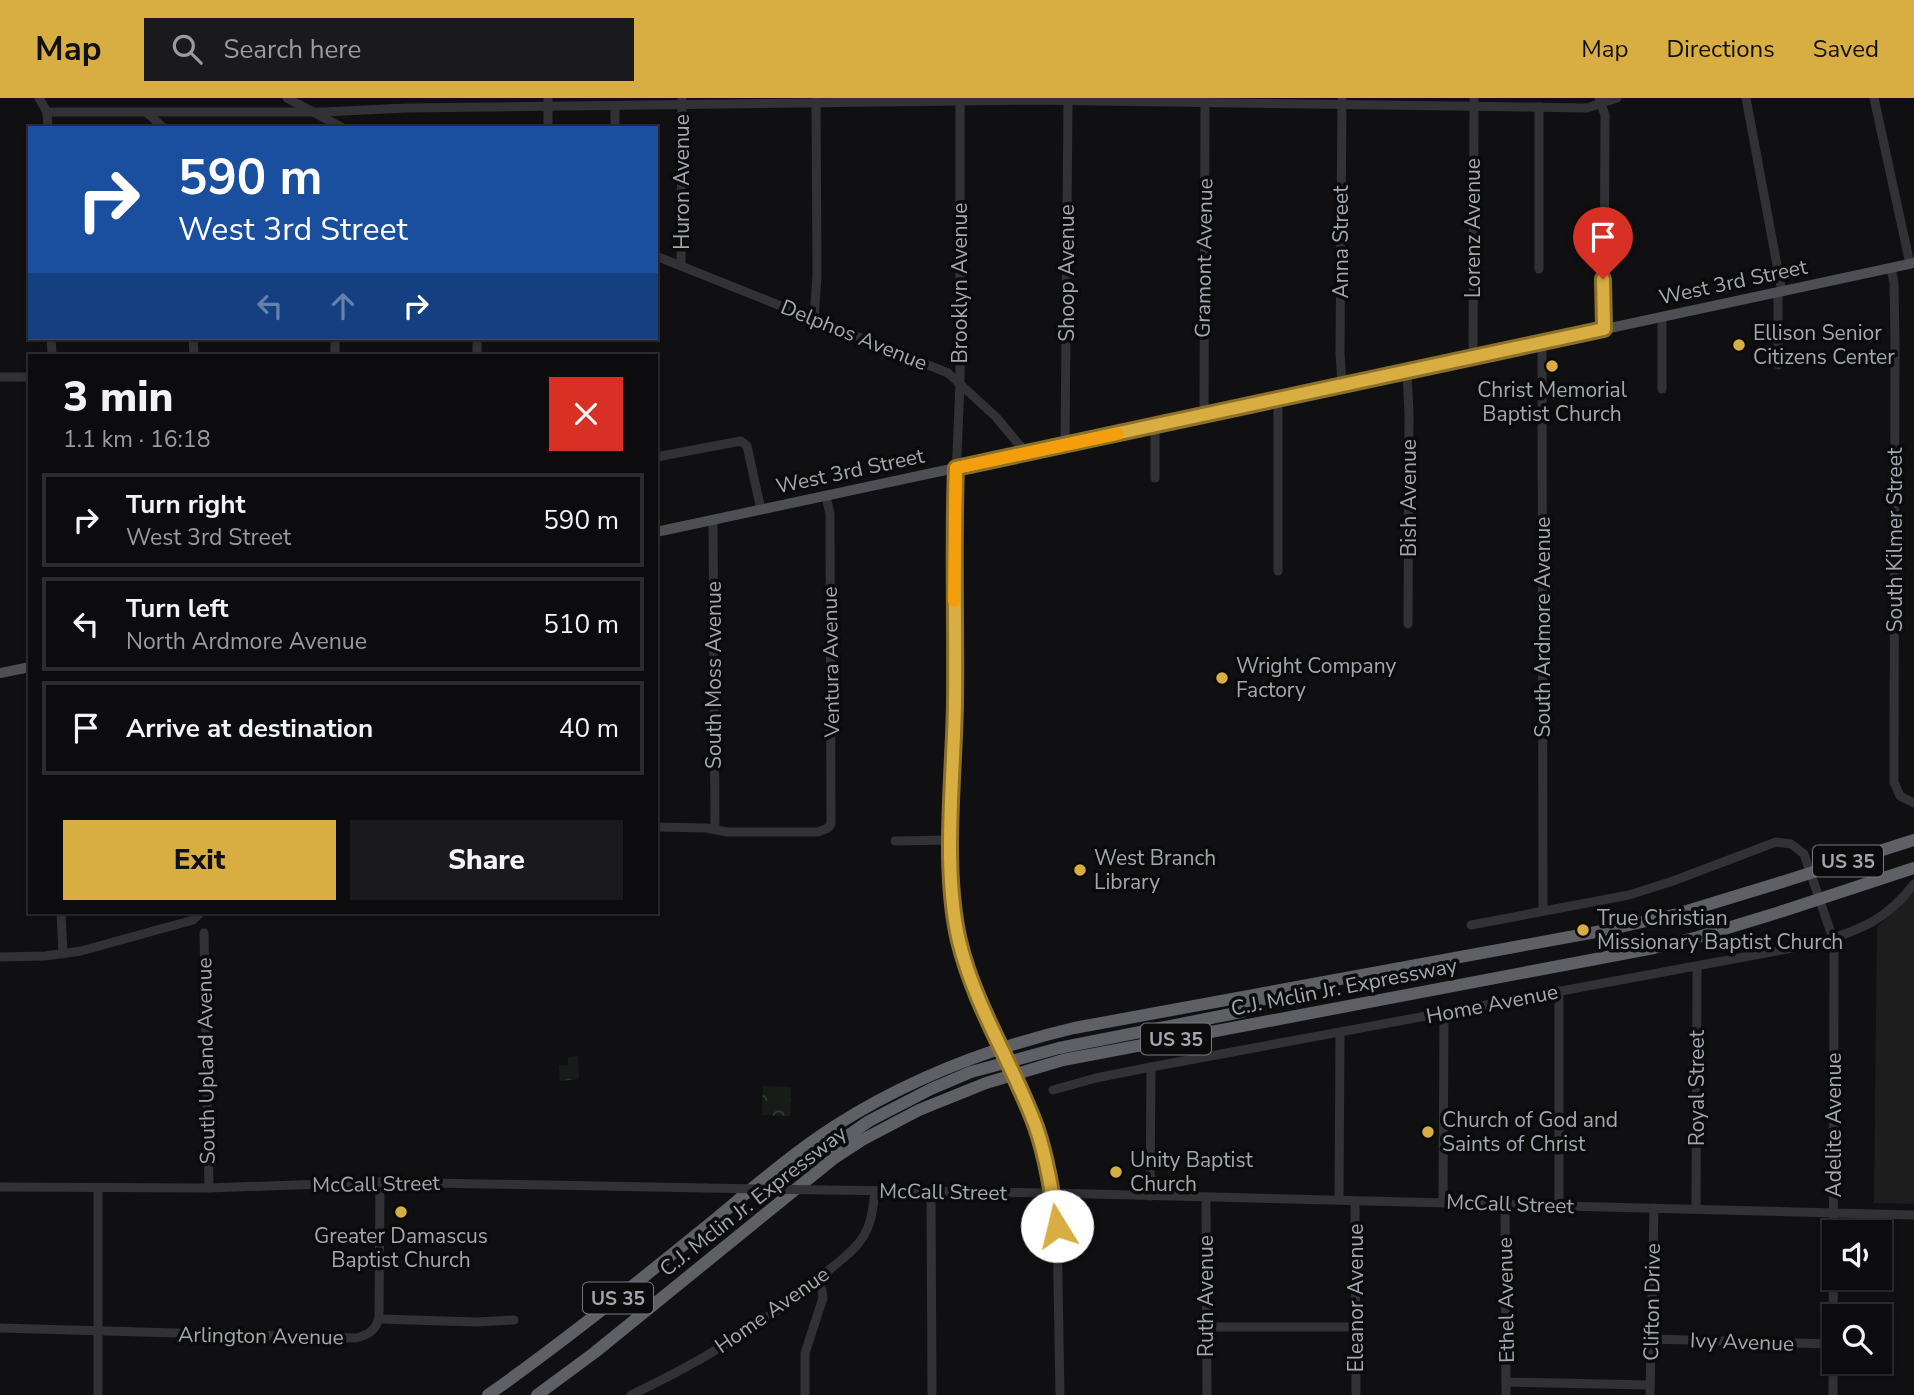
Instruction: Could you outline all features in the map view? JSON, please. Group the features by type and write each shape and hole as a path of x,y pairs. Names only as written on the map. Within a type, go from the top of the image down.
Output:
{"highway":[{"name":"C.J. Mclin Jr. Expressway","path":"488,1395 556,1348 833,1127 873,1103 941,1070 1000,1047 1074,1028 1619,928 1676,914 1914,840"},
{"name":"C.J. Mclin Jr. Expressway","path":"537,1395 594,1353 833,1159 919,1110 1013,1074 1063,1060 1654,948 1698,937 1914,869"},
{"path":"833,1159 846,1137 869,1121 971,1072 1059,1048 1241,1012 1278,990"}],"main road":[{"name":"West 3rd Street","path":"658,532 1912,263"},
{"path":"0,673 28,667"}],"street":[{"path":"39,98 47,112 48,126"},
{"path":"287,98 339,126"},
{"path":"47,112 309,110 548,102 615,106 682,101 1093,99 1474,102 1587,108 1600,101 1617,98"},
{"path":"1746,98 1780,292 1778,365"},
{"path":"1874,98 1912,263"},
{"path":"814,317 817,276 816,100"},
{"name":"Brooklyn Avenue","path":"960,100 960,382 954,550 952,888 959,939 977,996 1035,1126 1052,1193 1059,1261 1060,1395"},
{"name":"Gramont Avenue","path":"1201,100 1204,415"},
{"name":"Huron Avenue","path":"681,266 682,101"},
{"name":"Shoop Avenue","path":"1065,445 1068,101"},
{"name":"Anna Street","path":"1342,101 1342,385"},
{"path":"1600,101 1605,115 1604,329"},
{"path":"548,102 548,126"},
{"name":"Lorenz Avenue","path":"1473,357 1474,102"},
{"path":"615,106 615,126"},
{"path":"1539,107 1539,269"},
{"path":"147,113 162,126"},
{"name":"Delphos Avenue","path":"658,257 814,317 948,373 996,417 1026,453"},
{"name":"South Kilmer Street","path":"1891,268 1894,283 1895,342 1894,782 1900,796 1914,803"},
{"path":"1662,317 1662,389"},
{"name":"South Ardmore Avenue","path":"1542,342 1543,911"},
{"name":"Bish Avenue","path":"1407,372 1408,624"},
{"path":"0,377 28,377"},
{"path":"1278,399 1278,571"},
{"path":"1155,426 1155,478"},
{"path":"658,457 741,441 747,446 761,510"},
{"name":"Ventura Avenue","path":"715,829 738,832 818,832 828,828 832,818 830,514 826,496"},
{"name":"South Moss Avenue","path":"713,520 715,829"},
{"path":"658,827 715,829"},
{"path":"895,841 951,840"},
{"name":"Adelite Avenue","path":"1543,911 1648,890 1766,845 1785,842 1798,848 1808,862 1833,939 1832,1304"},
{"name":"Home Avenue","path":"1053,1090 1151,1067 1809,946 1866,927 1897,904 1914,884"},
{"path":"1471,925 1543,911"},
{"path":"61,914 63,954"},
{"path":"0,957 63,954 193,920 200,914"},
{"name":"South Upland Avenue","path":"204,933 209,1188"},
{"name":"Royal Street","path":"1696,1209 1697,966"},
{"path":"1559,991 1559,1206"},
{"path":"1443,1203 1444,1013"},
{"name":"Eleanor Avenue","path":"1339,1200 1340,1033"},
{"path":"1150,1196 1151,1067"},
{"path":"380,1182 379,1319 514,1321"},
{"name":"McCall Street","path":"0,1187 209,1188 380,1182 1052,1193 1914,1215"},
{"path":"98,1189 98,1395"},
{"name":"Home Avenue","path":"631,1395 708,1355 762,1321 816,1281 858,1245 870,1223 875,1191"},
{"path":"931,1192 932,1395"},
{"name":"Ruth Avenue","path":"1206,1197 1207,1395"},
{"name":"Eleanor Avenue","path":"1355,1200 1356,1395"},
{"name":"Ethel Avenue","path":"1505,1204 1506,1395"},
{"name":"Clifton Drive","path":"1650,1390 1654,1208"},
{"path":"805,1395 806,1353 823,1304 822,1290 816,1281"},
{"name":"Arlington Avenue","path":"0,1328 356,1338 372,1331 379,1319"},
{"path":"1207,1327 1356,1327"},
{"name":"Ivy Avenue","path":"1651,1339 1822,1344"},
{"name":"Adelite Avenue","path":"1833,1374 1833,1395"},
{"path":"1506,1382 1650,1390"}],"shaded area":[{"path":"1914,891 1914,1204 1874,1203 1877,927"}],"green space":[{"path":"578,1056 579,1079 560,1081 559,1066 568,1065 568,1057"},
{"path":"763,1086 791,1087 790,1116 762,1115"}],"slow traffic":[{"path":"954,601 956,468 1118,434"}],"place":[{"name":"Ellison Senior Citizens Center","path":"1739,345"},
{"name":"Christ Memorial Baptist Church","path":"1552,366"},
{"name":"Wright Company Factory","path":"1222,678"},
{"name":"West Branch Library","path":"1080,870"},
{"name":"True Christian Missionary Baptist Church","path":"1583,930"},
{"name":"Church of God and Saints of Christ","path":"1428,1132"},
{"name":"Unity Baptist Church","path":"1116,1172"},
{"name":"Greater Damascus Baptist Church","path":"401,1212"}],"route":[{"path":"1057,1226 1052,1193 1035,1126 977,996 964,958 956,920 951,852 956,468 1604,329 1603,279"}]}
